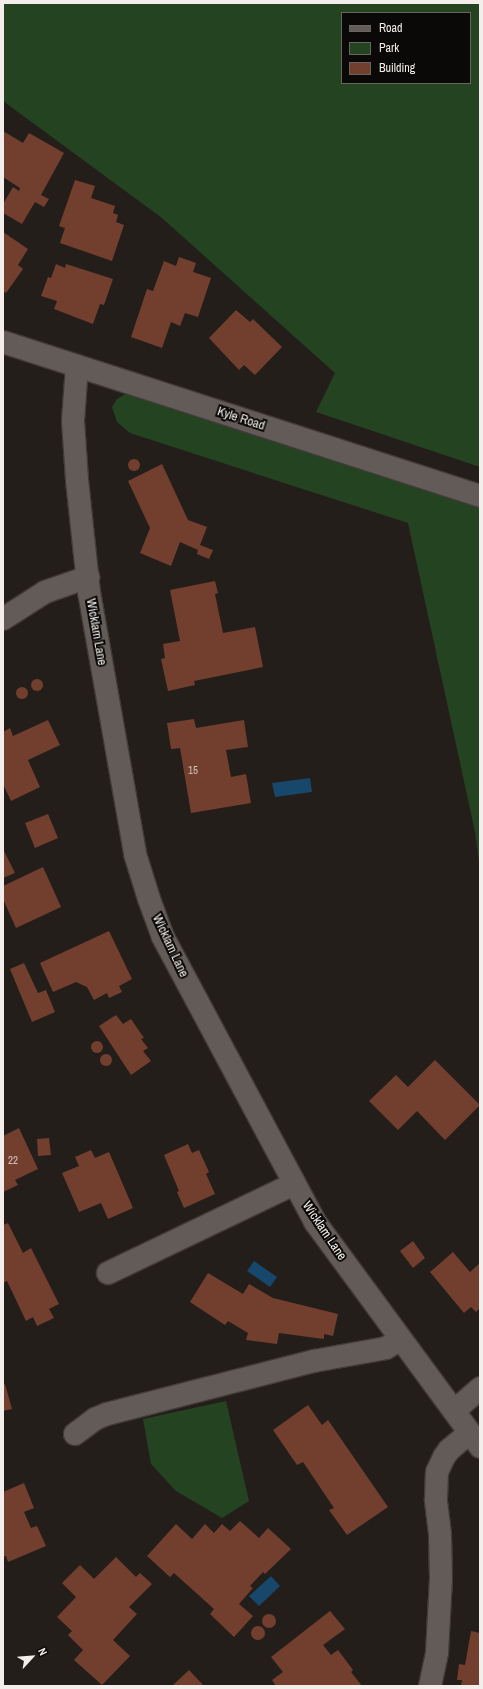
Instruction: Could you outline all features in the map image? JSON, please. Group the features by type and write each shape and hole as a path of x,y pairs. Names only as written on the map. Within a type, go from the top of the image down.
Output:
{"street":[{"name":"Kyle Road","path":"3,342 480,496"},
{"name":"Wicklam Lane","path":"77,366 73,421 77,480 88,577 135,854 163,937 315,1222 475,1440"},
{"path":"3,619 45,592 88,577"},
{"path":"108,1273 294,1184"},
{"path":"76,1434 95,1420 107,1414 314,1361 386,1348 401,1339"},
{"path":"454,1411 480,1388"},
{"path":"430,1686 437,1652 442,1579 440,1534 436,1498 437,1472 449,1450 475,1440"}],"green space":[{"path":"3,3 480,3 480,467 316,412 335,373 162,218 3,101"},
{"path":"129,392 425,487 480,507 480,870 475,832 408,523 130,433 117,422 112,407 117,399"},
{"path":"226,1401 249,1501 222,1518 176,1491 151,1464 143,1419"}],"water":[{"path":"310,778 312,792 275,797 272,783"},
{"path":"254,1261 277,1277 270,1287 247,1271"},
{"path":"271,1576 280,1586 259,1606 249,1596"}],"building":[{"path":"3,131 23,143 29,133 64,153 41,195 49,199 44,207 35,202 22,224 3,213 3,204 13,187 19,191 20,188 3,177"},
{"path":"75,180 95,186 91,198 115,206 113,213 118,215 116,222 124,225 112,261 60,243 65,228 59,226"},
{"path":"3,232 28,249 18,265 23,269 6,293 3,291"},
{"path":"179,257 196,263 193,272 211,278 198,317 185,313 180,326 171,322 162,348 131,337 147,289 153,291 164,261 176,266"},
{"path":"56,264 65,268 66,264 113,279 104,305 100,304 93,324 54,309 57,301 41,296 48,277 51,278"},
{"path":"236,310 250,322 253,319 282,347 255,375 244,365 239,370 209,338"},
{"path":"134,459 138,461 140,465 138,469 134,471 130,469 128,465 130,461"},
{"path":"162,464 188,520 207,527 200,545 213,550 209,559 197,554 198,550 180,542 171,566 140,553 150,528 128,481"},
{"path":"215,581 218,593 215,594 223,633 255,627 263,667 194,681 195,685 168,691 161,659 165,658 163,644 180,641 170,590"},
{"path":"37,679 41,681 43,685 41,689 37,691 33,689 31,685 33,681"},
{"path":"22,687 26,689 28,693 26,697 22,699 18,697 16,693 18,689"},
{"path":"194,719 196,728 244,720 248,747 226,750 231,777 246,774 251,803 191,813 180,748 171,749 167,723"},
{"path":"48,720 60,745 28,760 40,787 11,801 3,784 3,732 10,728 13,736"},
{"path":"48,814 58,838 35,848 25,823"},
{"path":"3,849 15,873 3,878"},
{"path":"43,867 61,907 16,928 3,899 3,886"},
{"path":"109,931 132,979 119,986 122,992 109,998 107,993 94,1000 87,987 76,982 53,992 40,963"},
{"path":"24,963 38,993 46,990 55,1012 32,1022 10,969"},
{"path":"116,1015 123,1024 131,1019 144,1038 141,1039 148,1048 143,1051 151,1061 131,1075 99,1026"},
{"path":"97,1041 101,1043 103,1047 101,1051 97,1053 93,1051 91,1047 93,1043"},
{"path":"106,1054 110,1056 112,1060 110,1064 106,1066 102,1064 100,1060 102,1056"},
{"path":"435,1060 480,1105 445,1140 417,1111 398,1130 369,1101 396,1075 408,1087"},
{"path":"19,1128 38,1169 15,1180 18,1185 3,1192 3,1136"},
{"path":"49,1138 51,1155 38,1156 37,1139"},
{"path":"188,1144 192,1153 199,1150 209,1172 206,1174 215,1194 184,1208 177,1192 179,1191 164,1155"},
{"path":"91,1150 95,1158 109,1152 133,1208 108,1219 101,1203 79,1212 62,1173 79,1166 75,1157"},
{"path":"8,1223 23,1253 31,1248 59,1304 49,1309 54,1318 37,1326 33,1317 26,1321 7,1281 3,1283 3,1225"},
{"path":"413,1241 425,1258 413,1268 400,1251"},
{"path":"453,1252 470,1272 480,1263 480,1308 476,1312 471,1307 464,1313 430,1272"},
{"path":"208,1273 243,1294 249,1284 273,1298 338,1314 333,1336 324,1334 324,1339 279,1333 277,1344 246,1340 248,1333 228,1321 225,1325 190,1302"},
{"path":"5,1384 12,1409 3,1411 3,1385"},
{"path":"308,1405 322,1425 328,1420 388,1507 347,1535 329,1510 334,1508 303,1462 297,1465 273,1430"},
{"path":"24,1483 34,1508 24,1512 31,1528 37,1526 46,1546 8,1562 6,1556 3,1557 3,1492"},
{"path":"240,1521 259,1538 268,1528 291,1549 265,1574 263,1572 250,1586 253,1588 239,1604 253,1616 234,1637 210,1614 214,1609 174,1573 170,1577 147,1556 176,1524 192,1539 205,1524 214,1533 222,1524 230,1531"},
{"path":"116,1557 136,1577 140,1573 152,1584 129,1607 137,1614 113,1640 130,1656 102,1685 74,1660 83,1650 68,1635 72,1631 57,1617 76,1597 62,1583 80,1565 94,1579"},
{"path":"330,1611 345,1629 323,1645 331,1655 338,1650 353,1670 351,1672 362,1686 276,1686 272,1680 283,1672 271,1657"},
{"path":"266,1614 272,1614 276,1618 276,1624 272,1628 266,1628 262,1624 262,1618"},
{"path":"255,1626 261,1626 265,1630 265,1636 261,1640 255,1640 251,1636 251,1630"},
{"path":"471,1631 480,1633 480,1686 461,1686 462,1680 457,1680 459,1664 465,1665"},
{"path":"189,1670 204,1686 172,1686"}]}
